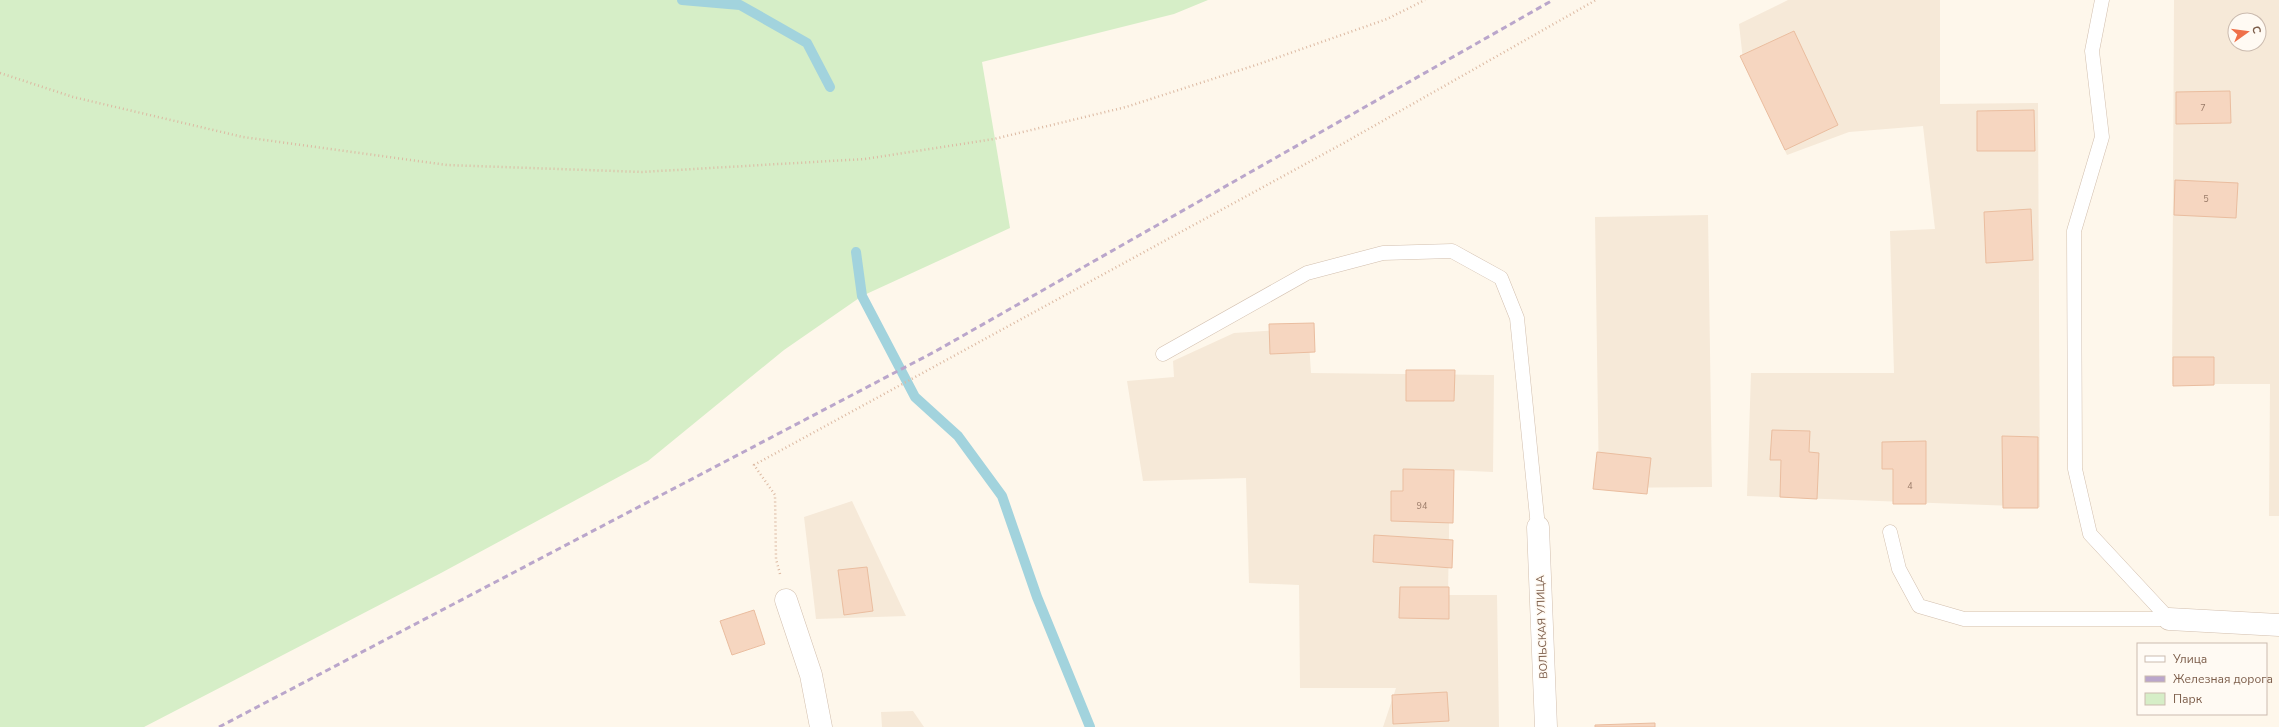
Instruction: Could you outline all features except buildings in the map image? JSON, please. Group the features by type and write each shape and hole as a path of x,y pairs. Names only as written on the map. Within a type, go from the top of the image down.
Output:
{"street":[{"name":"ВОЛЬСКАЯ УЛИЦА","path":"1538,527 1546,727"},
{"path":"786,600 811,675 821,727"},
{"path":"2170,619 2279,625"}],"lane":[{"path":"2100,0 2092,51 2102,136 2074,231 2075,469 2090,534 2170,619"},
{"path":"1163,354 1307,273 1383,253 1452,251 1500,278 1517,318 1538,527"},
{"path":"1890,532 1900,569 1919,606 1964,619 2170,619"}],"path":[{"path":"0,73 73,97 243,138 447,165 642,172 865,159 994,139 1126,107 1259,64 1372,24 1425,0"},
{"path":"786,600 776,559 775,494 754,465 1342,144 1596,0"}],"shaded area":[{"path":"1788,0 1940,0 1940,104 2038,103 2040,507 1747,496 1751,373 1894,373 1890,231 1935,229 1923,126 1849,132 1787,155 1743,60 1739,24"},
{"path":"2174,0 2279,0 2279,516 2269,516 2270,384 2172,384"},
{"path":"1708,215 1712,487 1599,488 1595,217"},
{"path":"1308,328 1311,373 1494,375 1493,472 1450,470 1448,595 1497,595 1499,727 1383,727 1396,688 1300,688 1299,585 1249,583 1246,478 1143,481 1127,381 1174,377 1173,361 1234,333"},
{"path":"852,501 906,616 816,619 804,517"},
{"path":"913,711 924,727 882,727 881,712"}],"green space":[{"path":"0,0 1208,0 1174,14 982,62 1010,228 862,296 784,350 648,461 441,573 144,727 0,727"}],"waterway":[{"path":"682,0 740,5 807,43 830,87"},
{"path":"856,252 862,296 915,397 958,436 1002,496 1037,597 1090,727"}],"railway":[{"path":"219,727 936,351 1553,0"}]}
